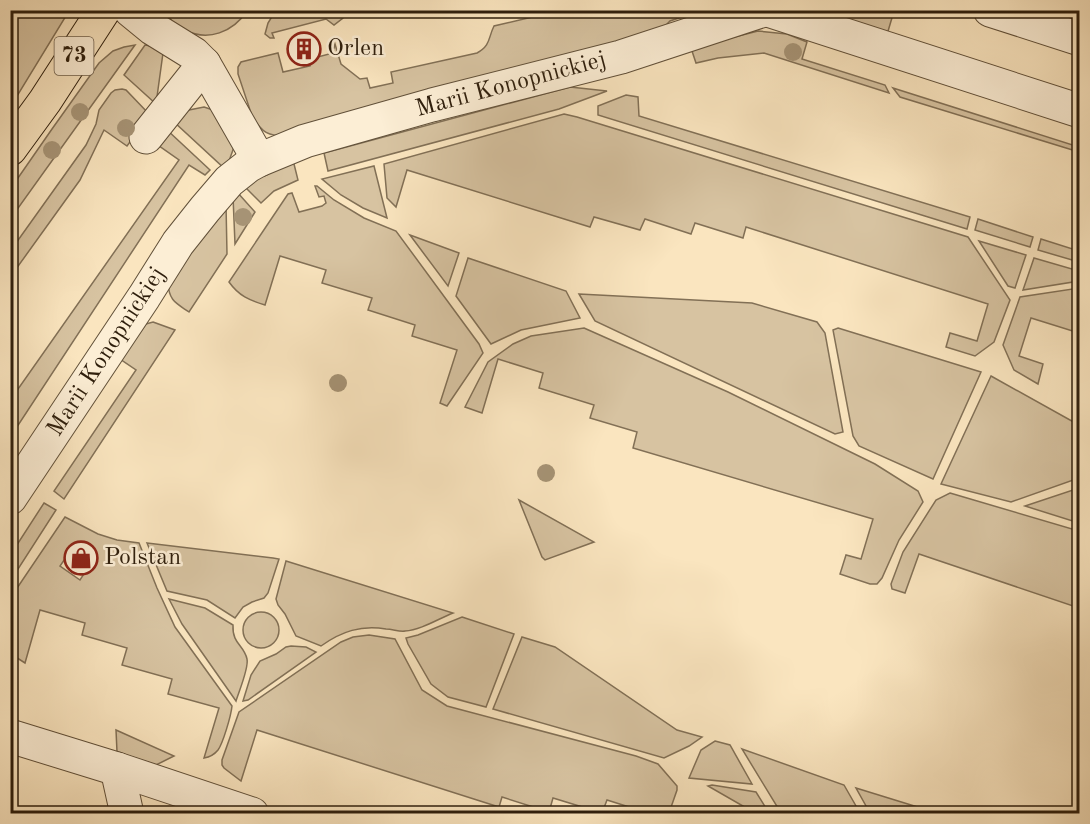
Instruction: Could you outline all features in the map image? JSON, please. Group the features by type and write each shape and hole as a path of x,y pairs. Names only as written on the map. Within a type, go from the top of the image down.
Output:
{"main road":[{"name":"73","path":"10,149 45,101 104,10"}],"street":[{"path":"130,10 152,28 194,54 204,64 259,160"},
{"name":"Marii Konopnickiej","path":"10,498 178,243 205,209 238,173 259,160 305,141 621,57 766,10 1080,111"},
{"path":"990,10 1080,39"},
{"path":"146,137 204,64"},
{"path":"10,736 252,813"},
{"path":"117,769 127,813"}],"shaded area":[{"path":"276,10 344,10 343,18 334,25 326,19 272,33 274,38 270,38 265,34 268,23"},
{"path":"562,10 700,11 670,21 667,27 287,136 270,134 259,126 252,116 238,74 241,62 278,53 283,72 310,66 310,59 333,53 332,48 335,44 341,64 360,79 367,78 370,88 393,83 391,72 477,53 487,44 494,26"},
{"path":"10,11 69,11 11,106"},
{"path":"170,11 247,11 235,25 219,33 202,35 176,26 167,15"},
{"path":"802,11 894,11 886,38"},
{"path":"758,31 787,34 807,42 802,59 885,85 889,93 764,53 696,63 691,48"},
{"path":"135,45 11,218 11,188 99,63 113,51"},
{"path":"145,45 163,53 156,104 124,75"},
{"path":"570,87 607,91 559,109 328,171 324,153"},
{"path":"893,88 1079,147 1079,152 900,97"},
{"path":"126,90 150,115 127,146 104,130 80,180 11,276 11,250 86,145 96,124 99,110 111,93"},
{"path":"626,95 638,97 639,116 970,217 967,229 598,115 598,106"},
{"path":"204,107 216,111 234,147 224,168 173,121 184,111"},
{"path":"564,114 968,237 1010,300 994,342 975,356 946,347 950,333 977,341 988,304 746,227 743,238 695,223 691,234 645,219 640,230 594,217 590,227 407,170 396,207 387,198 384,164"},
{"path":"166,129 210,170 205,175 189,165 11,436 11,399 179,160 155,143"},
{"path":"293,160 298,180 274,191 261,203 244,186"},
{"path":"374,166 387,218 341,195 322,179"},
{"path":"315,186 364,218 396,231 479,344 483,353 447,406 440,403 457,350 412,336 415,325 368,310 372,298 322,283 326,270 280,256 265,305 245,297 229,282 288,194 292,193 299,212 326,203 324,196 319,197"},
{"path":"237,192 255,212 235,244 233,196"},
{"path":"226,204 227,254 189,312 172,298 168,283"},
{"path":"978,219 1033,237 1030,247 975,230"},
{"path":"410,235 459,253 448,286"},
{"path":"1041,239 1079,251 1079,262 1038,250"},
{"path":"979,241 1026,255 1015,288 1008,286"},
{"path":"468,258 566,291 580,318 521,330 491,344 456,296"},
{"path":"1034,258 1079,271 1079,281 1023,290"},
{"path":"1079,288 1079,333 1031,318 1019,356 1043,364 1038,384 1014,370 1003,345 1020,297"},
{"path":"579,294 752,303 817,322 825,333 843,432 835,434 595,321"},
{"path":"153,322 175,330 64,499 54,491 136,370 120,359 146,324"},
{"path":"584,328 728,392 875,464 918,491 923,502 899,540 877,584 870,584 840,574 846,555 861,559 873,519 633,448 637,432 590,418 594,405 539,388 543,373 498,359 482,413 465,407 488,362 513,344 531,336"},
{"path":"838,328 981,372 933,479 859,446 853,436 833,330"},
{"path":"991,376 1079,425 1079,478 1011,502 941,484"},
{"path":"1079,488 1079,523 1025,506"},
{"path":"950,493 1079,531 1079,608 919,554 905,593 892,589 891,584 903,552 936,500"},
{"path":"519,500 594,542 545,560"},
{"path":"44,503 56,510 11,580 11,554"},
{"path":"65,517 98,534 139,543 175,627 232,706 218,750 212,756 204,758 219,708 168,694 172,679 122,665 127,648 82,635 85,623 40,610 25,663 11,654 11,597","holes":["75,544 95,557 80,580 60,566"]},
{"path":"147,543 279,559 268,593 264,598 243,607 235,618 207,600 167,591"},
{"path":"286,561 453,613 411,630 368,628 352,630 336,636 321,646 296,636 278,605 276,599"},
{"path":"169,599 205,608 233,625 234,636 247,659 245,674 236,701 182,624"},
{"path":"261,612 274,617 279,630 274,643 261,648 248,643 243,630 248,617"},
{"path":"462,617 514,634 486,707 448,697 431,684 406,638"},
{"path":"369,635 395,639 422,690 447,706 636,756 658,764 677,786 669,813 648,813 607,800 602,813 553,798 549,812 502,797 499,807 257,730 241,781 224,768 222,760 239,712 341,642 353,637"},
{"path":"522,637 555,647 677,730 702,737 664,758 493,709"},
{"path":"291,646 306,647 316,652 248,700 243,701 251,675 260,661"},
{"path":"116,730 174,756 156,765 117,752"},
{"path":"715,741 730,745 752,784 689,778 701,750"},
{"path":"742,749 844,785 860,813 781,813"},
{"path":"708,786 756,792 769,813 755,813"},
{"path":"856,788 937,813 870,813"}],"place":[{"name":"Orlen","path":"304,49"},
{"name":"Polstan","path":"81,558"}]}
